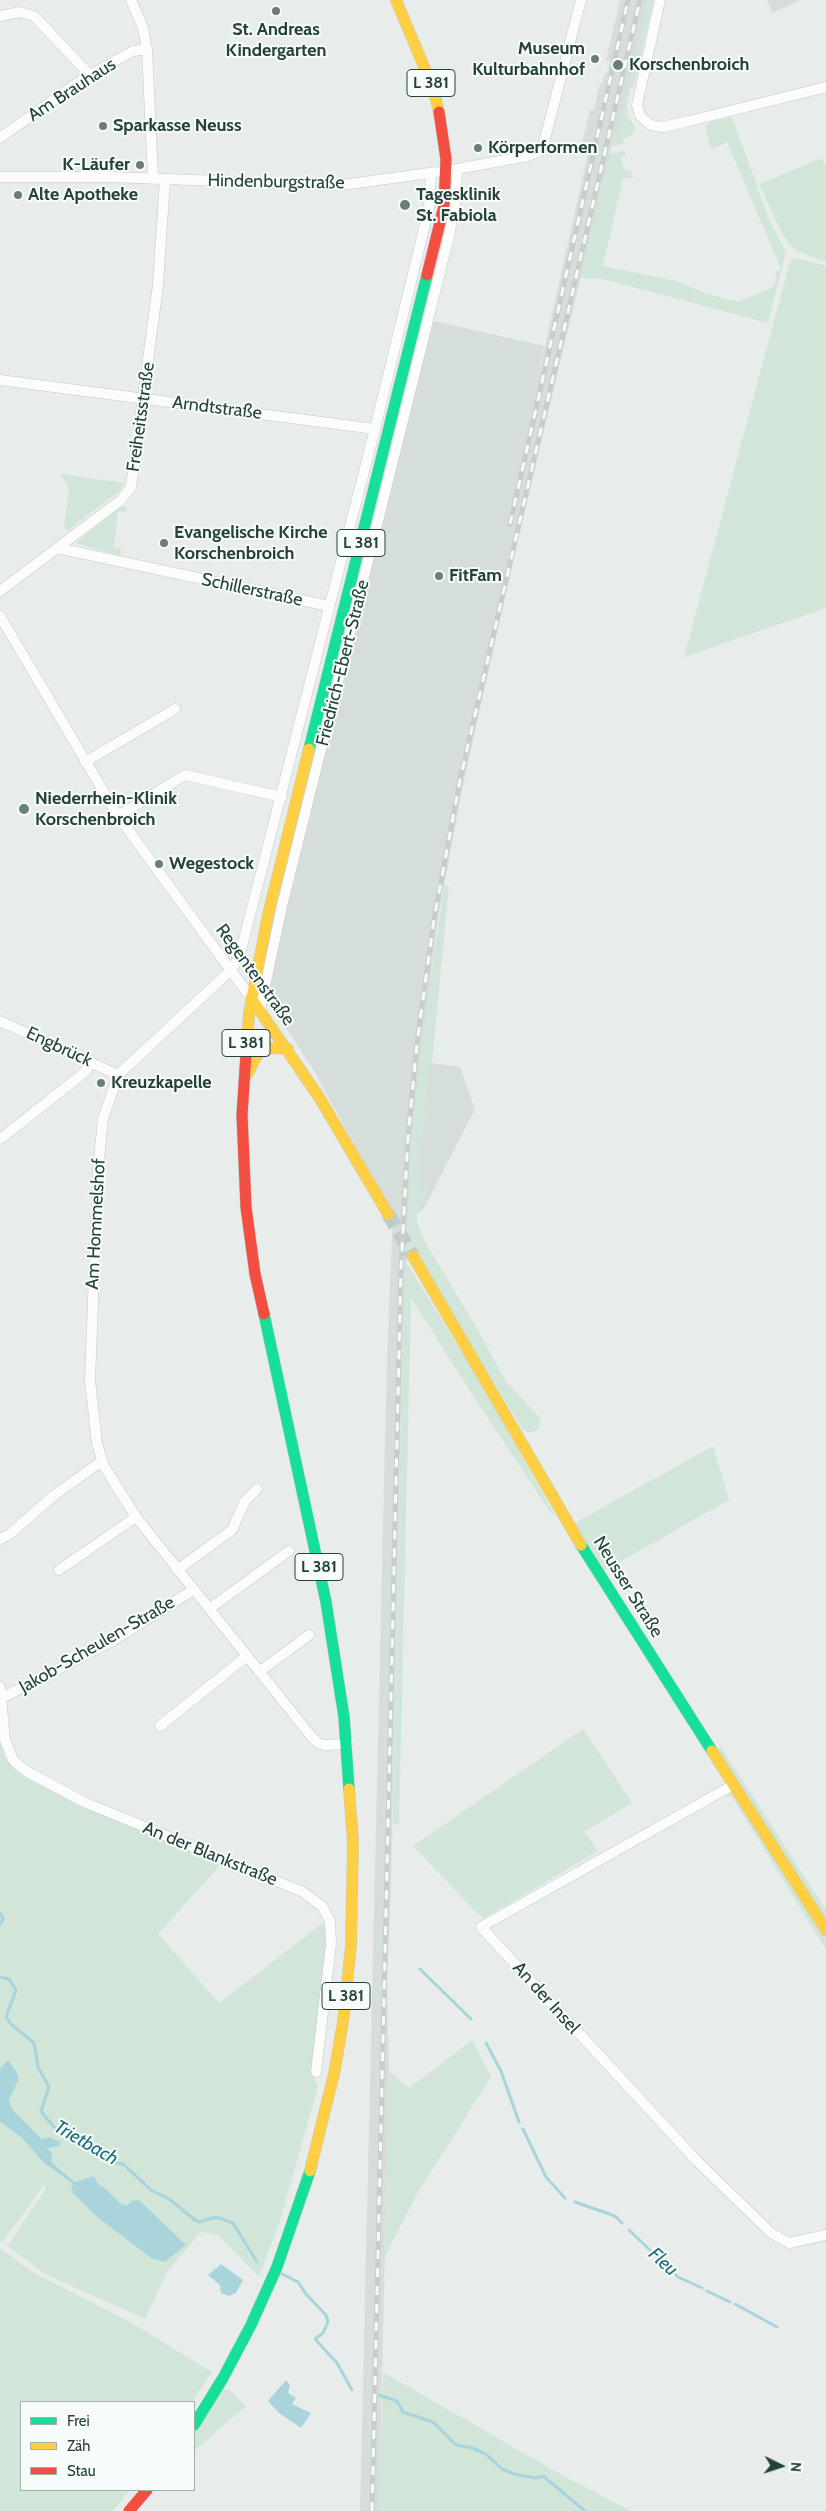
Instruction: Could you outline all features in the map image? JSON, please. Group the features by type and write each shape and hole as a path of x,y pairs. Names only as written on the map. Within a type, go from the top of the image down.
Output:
{"main road":[{"name":"L 381","path":"195,2423 233,2360 272,2278 303,2195 320,2136 343,2022 350,1946 353,1876 347,1744 326,1602 255,1274 243,1168 243,1088 251,998 272,900 452,170 437,102 396,0"},
{"name":"Regentenstraße","path":"251,998 288,1050 388,1214"},
{"path":"243,1088 249,1070 259,1054 268,1049 288,1050"},
{"name":"Neusser Straße","path":"413,1256 583,1549 826,1930"},
{"path":"129,2511 145,2491"}],"street":[{"path":"131,0 143,28 147,49 153,179"},
{"name":"Hindenburgstraße","path":"0,177 165,179 337,185 452,170 537,154 545,145 581,0"},
{"path":"660,0 637,100 640,116 651,125 662,127 826,87"},
{"path":"0,16 20,12 34,16 90,75"},
{"name":"Am Brauhaus","path":"0,138 90,75 133,51 147,49"},
{"name":"Friedrich-Ebert-Straße","path":"260,1010 282,906 449,236 456,197 452,170"},
{"name":"Friedrich-Ebert-Straße","path":"230,972 239,958 282,797 375,428 429,208 431,172"},
{"name":"Freiheitsstraße","path":"0,590 122,500 129,492 144,398 158,285 165,179"},
{"name":"Arndtstraße","path":"0,380 375,428"},
{"name":"Schillerstraße","path":"57,548 329,606"},
{"name":"Regentenstraße","path":"0,616 118,816 230,972 251,998"},
{"path":"85,762 175,709"},
{"path":"118,816 177,778 187,774 282,797"},
{"name":"Am Hommelshof","path":"230,972 118,1075 110,1094 102,1125 96,1222 90,1380 96,1435 102,1461 111,1480 136,1517 259,1672 316,1741 325,1745 347,1744"},
{"name":"Engbrück","path":"0,1021 118,1075"},
{"path":"0,1139 85,1072 91,1062"},
{"path":"0,1539 12,1533 69,1483 102,1461"},
{"path":"177,1570 232,1530 245,1501 257,1489"},
{"path":"59,1570 136,1517"},
{"path":"209,1609 289,1551"},
{"name":"Jakob-Scheulen-Straße","path":"0,1700 114,1640 193,1590"},
{"path":"259,1672 309,1635"},
{"path":"160,1726 247,1656"},
{"name":"An der Blankstraße","path":"0,1687 2,1729 7,1748 14,1762 26,1771 84,1802 303,1892 322,1906 330,1921 331,1944 316,2072"},
{"name":"An der Insel","path":"733,1785 481,1926 697,2161 771,2233 789,2243 826,2235"}],"shaded area":[{"path":"620,0 648,0 633,74 618,133 615,133 520,531 463,785 438,918 412,1137 402,1357 391,1892 387,1981 389,2071 379,2511 360,2511 387,1357 393,1216 313,1069 269,1002 268,982 403,429 434,321 544,346 536,386 589,149 581,148 590,110 594,110 600,83 602,83 605,73 607,73 610,61 606,60"},
{"path":"767,0 801,0 772,13"},
{"path":"432,1063 460,1067 475,1109 423,1210 417,1213 427,1190 417,1185 429,1068"}],"green space":[{"path":"648,0 654,0 634,86 630,89 627,106 628,117 635,127 632,136 623,138 623,144 612,146 615,133 618,133 633,74"},
{"path":"732,117 770,222 786,252 768,323 603,279 580,278 610,154 625,151 626,156 621,157 624,169 630,170 634,178 623,178 603,266 676,281 707,294 739,302 773,287 777,278 775,272 781,269 727,142 711,149 705,127 710,122"},
{"path":"822,158 826,167 826,262 797,251 789,244 759,184"},
{"path":"797,258 826,266 826,608 684,657 789,265 792,259"},
{"path":"60,474 125,483 121,490 67,531 64,527 69,488"},
{"path":"121,506 127,507 126,512 118,512 114,547 121,549 120,556 76,543"},
{"path":"444,885 449,886 432,1063 429,1068 417,1185 427,1189 417,1213 417,1222 423,1238 475,1325 505,1380 541,1419 538,1430 532,1432 527,1432 521,1427 413,1248 406,1260 412,1137 422,1042"},
{"path":"406,1262 477,1377 554,1513 552,1515 411,1298 399,1824 393,1823 402,1357"},
{"path":"713,1446 729,1500 602,1572 575,1523"},
{"path":"583,1729 632,1803 584,1832 598,1851 483,1919 413,1846"},
{"path":"0,1741 5,1758 15,1771 34,1782 82,1806 222,1863 158,1934 219,2003 323,1923 327,1927 328,1933 312,2071 318,2087 280,2221 259,2277 218,2235 201,2232 167,2272 145,2319 47,2275 7,2246 46,2188 44,2185 2,2243 0,2241 0,2122 21,2137 44,2163 74,2184 71,2191 96,2216 151,2258 165,2262 185,2245 139,2200 127,2206 121,2204 105,2188 98,2184 95,2177 75,2182 51,2161 47,2148 57,2142 43,2139 12,2109 9,2100 19,2079 18,2072 8,2060 0,2069"},
{"path":"721,1747 826,1910 826,1920 717,1750"},
{"path":"726,1793 732,1794 826,1936 826,1950 732,1797 724,1795"},
{"path":"472,2040 491,2077 417,2194 385,2256 389,2071 409,2088"},
{"path":"0,2248 32,2272 125,2319 212,2372 193,2401 20,2401 20,2491 129,2491 113,2511 0,2511"},
{"path":"383,2372 567,2478 631,2511 379,2511"},
{"path":"223,2389 229,2390 246,2406 195,2450 195,2431"}],"water":[{"path":"8,2060 17,2072 19,2079 9,2100 12,2109 42,2139 50,2137 60,2142 59,2146 47,2148 52,2154 51,2161 75,2182 94,2176 98,2184 105,2188 121,2204 127,2206 131,2201 139,2200 186,2245 165,2262 151,2258 96,2216 71,2191 73,2184 44,2163 21,2137 0,2122 0,2069"},
{"path":"221,2264 243,2280 236,2293 229,2296 221,2293 220,2285 208,2275"},
{"path":"286,2380 290,2385 288,2393 296,2398 292,2404 311,2413 301,2428 279,2413 268,2401"}],"waterway":[{"name":"Trietbach","path":"0,1913 3,1919 0,1924"},
{"name":"Fleu","path":"420,1969 471,2019"},
{"name":"Trietbach","path":"0,1977 9,1979 16,1990 6,2017 11,2024 34,2043 38,2067 49,2087 41,2111 55,2128 74,2134 116,2163 123,2164 151,2190 169,2199 195,2220 199,2222 216,2217 233,2223 257,2262"},
{"name":"Fleu","path":"486,2043 501,2071 519,2122"},
{"name":"Fleu","path":"523,2129 546,2177 565,2198"},
{"name":"Fleu","path":"575,2202 615,2216 622,2223"},
{"name":"Fleu","path":"629,2230 678,2277 702,2288"},
{"name":"Trietbach","path":"282,2274 298,2282 306,2294 326,2315 328,2322 323,2333 315,2339 337,2363 352,2390"},
{"name":"Fleu","path":"707,2291 730,2302"},
{"name":"Fleu","path":"735,2304 777,2327"},
{"name":"Trietbach","path":"379,2395 397,2401 403,2412 433,2422 456,2445 472,2448 486,2454 502,2469 514,2474 536,2478 543,2476 585,2511"}],"tunnel":[{"path":"388,1214 413,1256"}],"railway":[{"path":"510,524 628,0"},
{"path":"372,2511 401,1268 408,1137 417,1043 434,919 460,780 640,0"}],"traffic: fast":[{"path":"309,749 427,275"},
{"path":"264,1314 326,1602 344,1717 349,1789"},
{"path":"581,1545 712,1751"},
{"path":"195,2423 223,2378 251,2325 277,2267 310,2171"}],"traffic: slow":[{"path":"396,0 433,88 439,112"},
{"path":"247,1039 249,1014 268,915 309,749"},
{"path":"251,998 319,1097 388,1214"},
{"path":"247,1075 256,1057 262,1051 272,1048 288,1049"},
{"path":"413,1256 581,1545"},
{"path":"712,1751 826,1930"},
{"path":"310,2171 334,2074 343,2022 351,1946 353,1841 349,1789"}],"traffic: jam":[{"path":"427,275 444,206 446,159 439,112"},
{"path":"247,1039 242,1115 246,1207 255,1274 264,1314"},
{"path":"129,2511 146,2491"}],"place":[{"name":"St. Andreas Kindergarten","path":"276,11"},
{"name":"Museum Kulturbahnhof","path":"595,59"},
{"name":"Korschenbroich","path":"618,65"},
{"name":"Sparkasse Neuss","path":"103,126"},
{"name":"Körperformen","path":"478,148"},
{"name":"K-Läufer","path":"140,165"},
{"name":"Alte Apotheke","path":"18,195"},
{"name":"Tagesklinik St. Fabiola","path":"405,205"},
{"name":"Evangelische Kirche Korschenbroich","path":"164,543"},
{"name":"FitFam","path":"439,576"},
{"name":"Niederrhein-Klinik Korschenbroich","path":"24,809"},
{"name":"Wegestock","path":"159,864"},
{"name":"Kreuzkapelle","path":"101,1083"}]}
